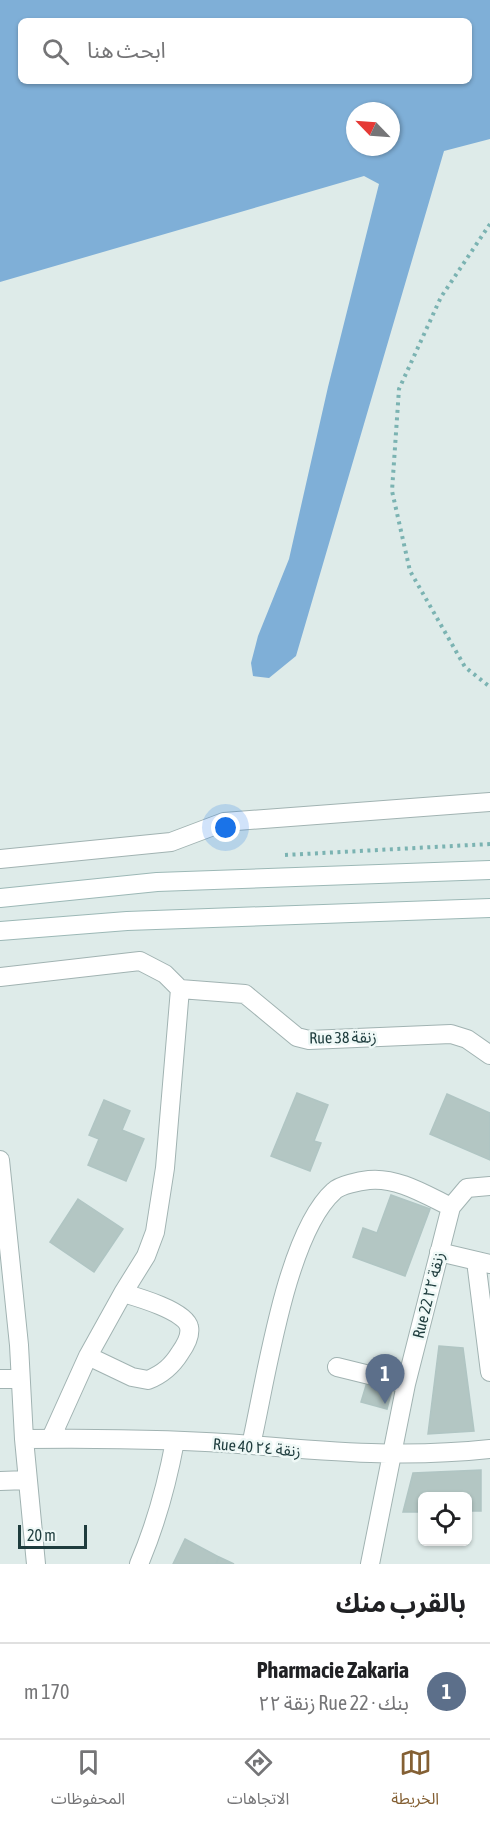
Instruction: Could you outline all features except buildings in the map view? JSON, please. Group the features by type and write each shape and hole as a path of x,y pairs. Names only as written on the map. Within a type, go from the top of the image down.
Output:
{"street":[{"path":"0,859 171,842 224,822 490,802"},
{"path":"0,898 157,882 490,870"},
{"path":"0,931 127,921 490,908"},
{"path":"0,977 140,962 165,974 180,989 165,1168 155,1232 146,1256 88,1356 51,1438"},
{"name":"Rue 38 زنقة","path":"180,989 245,994 297,1037 309,1040 451,1034 467,1039 490,1054"},
{"path":"0,1160 4,1247 20,1379 36,1564"},
{"path":"251,1445 294,1260 310,1222 335,1189 369,1180 403,1184 451,1207 467,1188 490,1186"},
{"name":"Rue 22 زنقة ٢٢","path":"370,1564 406,1384 451,1207"},
{"path":"439,1252 483,1263 490,1372"},
{"path":"88,1356 132,1377 148,1380 167,1370 183,1350 189,1337 189,1326 186,1321 154,1302 123,1293"},
{"path":"337,1367 406,1384"},
{"path":"0,1379 20,1379"},
{"name":"Rue 40 زنقة ٢٤","path":"24,1439 175,1441 333,1453 451,1453 490,1449"},
{"path":"139,1564 153,1531 169,1476 175,1441"},
{"path":"0,1481 28,1480"}],"path":[{"path":"490,224 441,297 399,390 392,491 410,571 465,667 490,687"}],"water":[{"path":"0,0 490,0 490,139 444,151 296,656 269,678 253,676 251,663 258,636 289,559 328,387 379,184 364,176 0,282"}],"place":[{"name":"Pharmacie Zakaria","path":"385,1404"}]}
